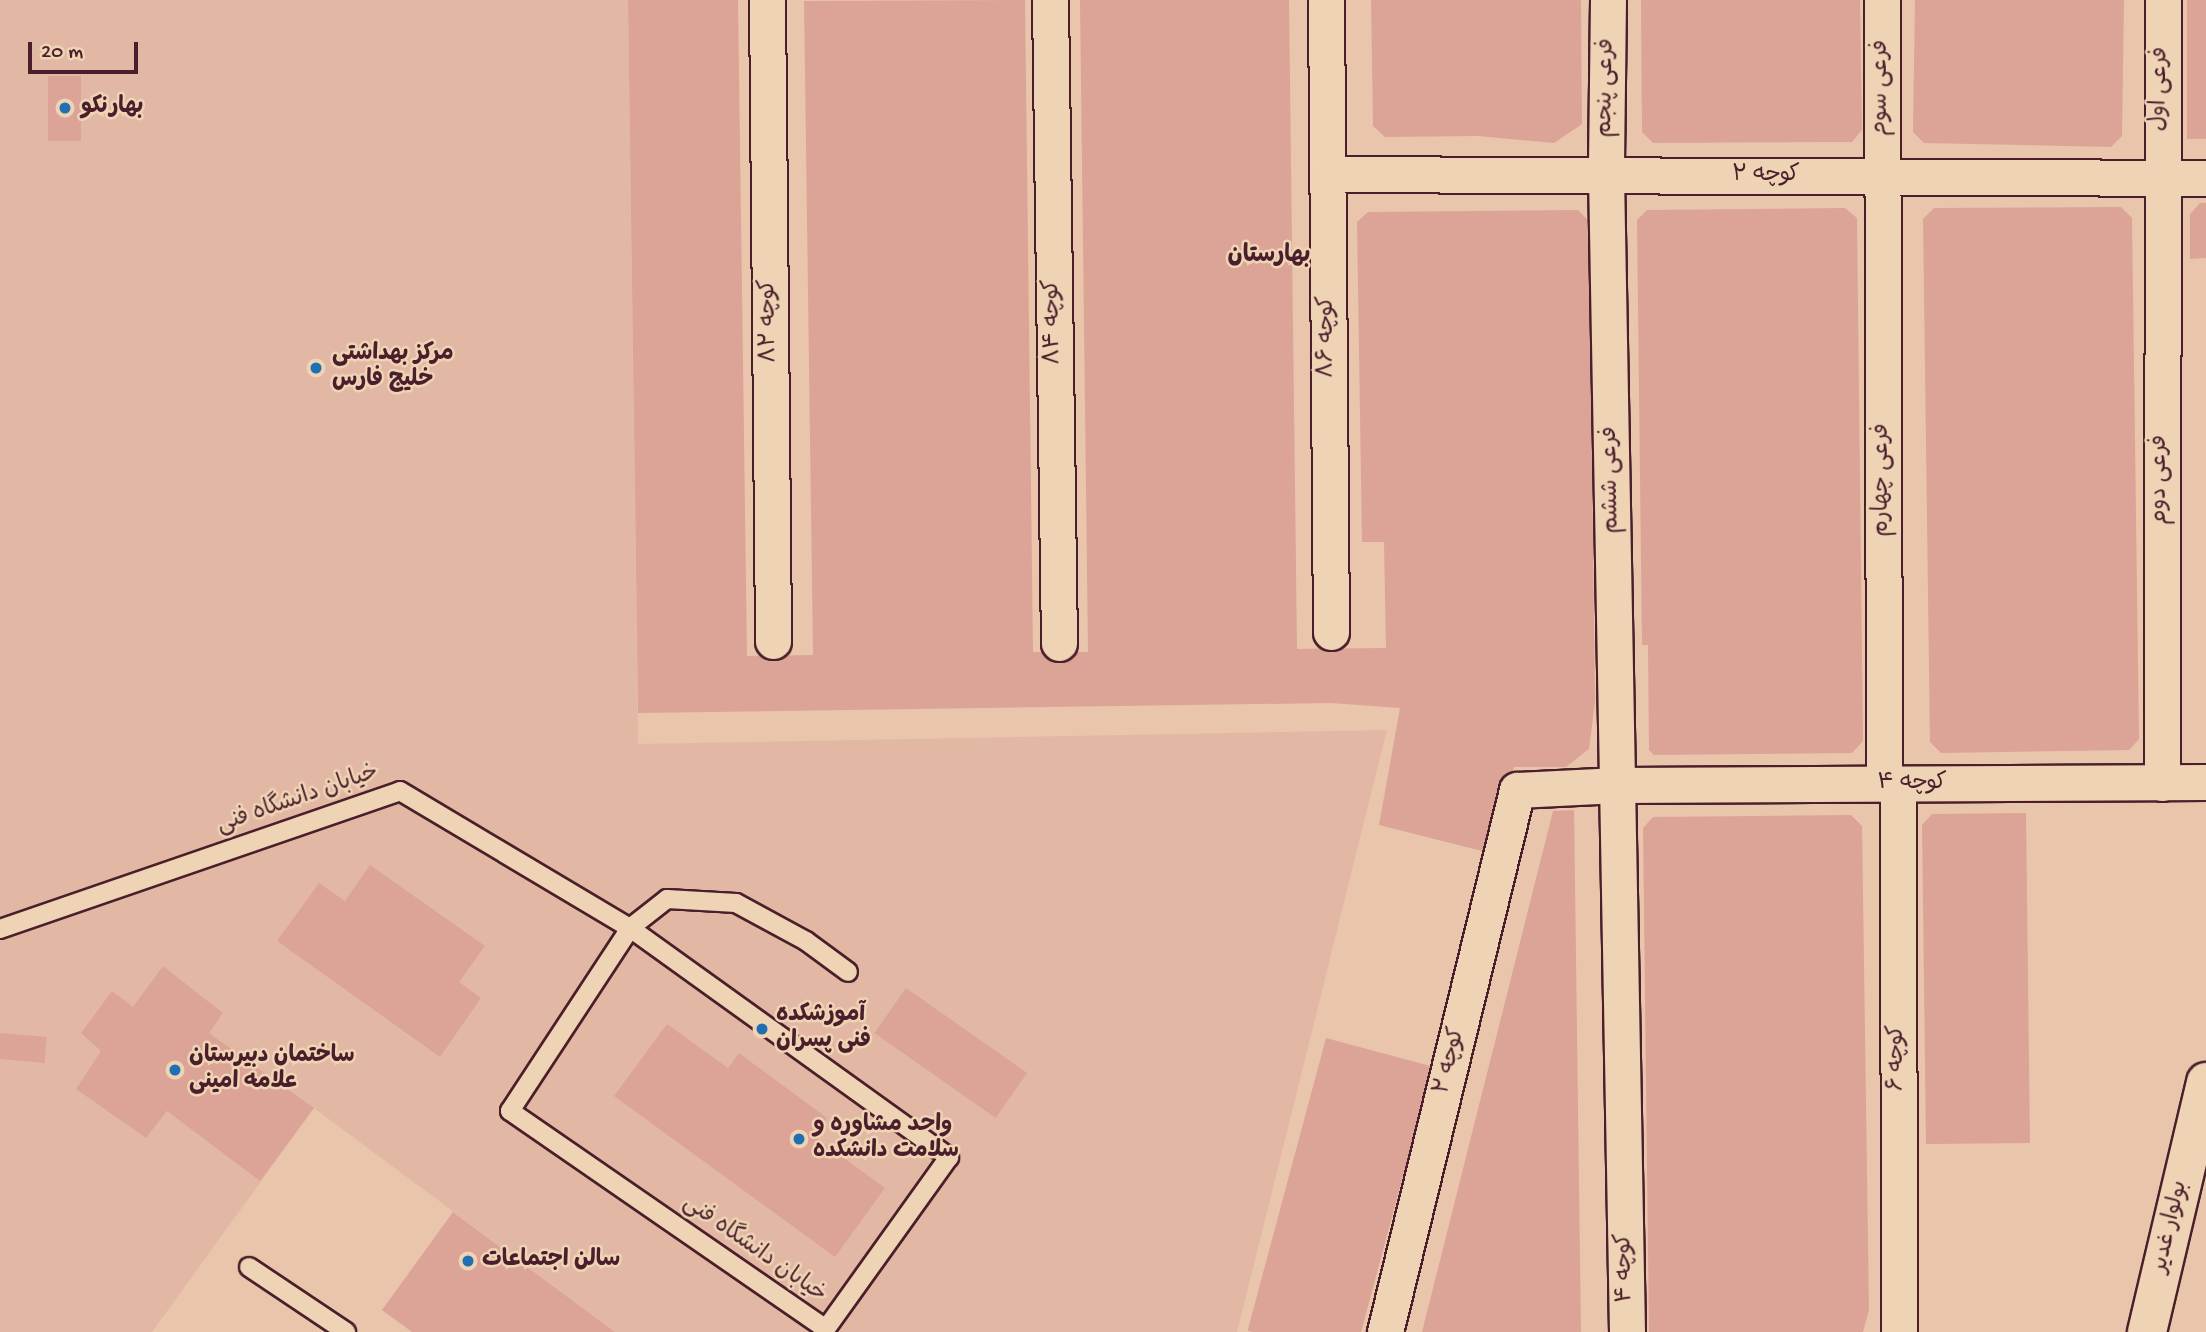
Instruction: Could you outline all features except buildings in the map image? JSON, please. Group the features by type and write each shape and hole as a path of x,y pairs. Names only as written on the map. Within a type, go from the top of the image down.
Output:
{"street":[{"name":"کوچه ۸۲","path":"767,0 774,641"},
{"name":"کوچه ۸۴","path":"1050,0 1059,643"},
{"name":"کوچه ۸۶","path":"1326,0 1331,632"},
{"name":"فرعی پنجم","path":"1606,175 1608,0"},
{"name":"فرعی سوم","path":"1882,0 1882,177"},
{"name":"فرعی اول","path":"2160,178 2163,0"},
{"name":"کوچه ۲","path":"1327,174 2206,178"},
{"name":"فرعی ششم","path":"1606,175 1618,785"},
{"name":"فرعی چهارم","path":"1882,177 1891,784"},
{"name":"فرعی دوم","path":"2160,178 2162,783"},
{"name":"کوچه ۴","path":"1517,790 1618,785 2206,782"},
{"name":"کوچه ۶","path":"1891,784 1899,1332"},
{"name":"کوچه ۴","path":"1618,785 1627,1332"},
{"name":"کوچه ۲","path":"1385,1332 1517,790"},
{"name":"بولوار غدیر","path":"2147,1332 2206,1082"}],"lane":[{"name":"خیابان دانشگاه فنی","path":"0,929 400,791 629,928 949,1157 826,1329 510,1111 629,928 667,899 737,903 806,941 848,972"},
{"path":"249,1267 346,1332"}],"shaded area":[{"path":"0,0 628,0 638,744 1387,730 1237,1332 615,1332 314,1108 152,1332 0,1332"}],"place":[{"name":"بهارنکو","path":"65,108"},
{"name":"مرکز بهداشتی خلیج فارس","path":"316,368"},
{"name":"آموزشکده فنی پسران","path":"762,1029"},
{"name":"ساختمان دبیرستان علامه امینی","path":"175,1070"},
{"name":"واحد مشاوره و سلامت دانشکده","path":"799,1139"},
{"name":"سالن اجتماعات","path":"468,1261"}],"district":[{"name":"بهارستان","path":"1269,257"}]}
